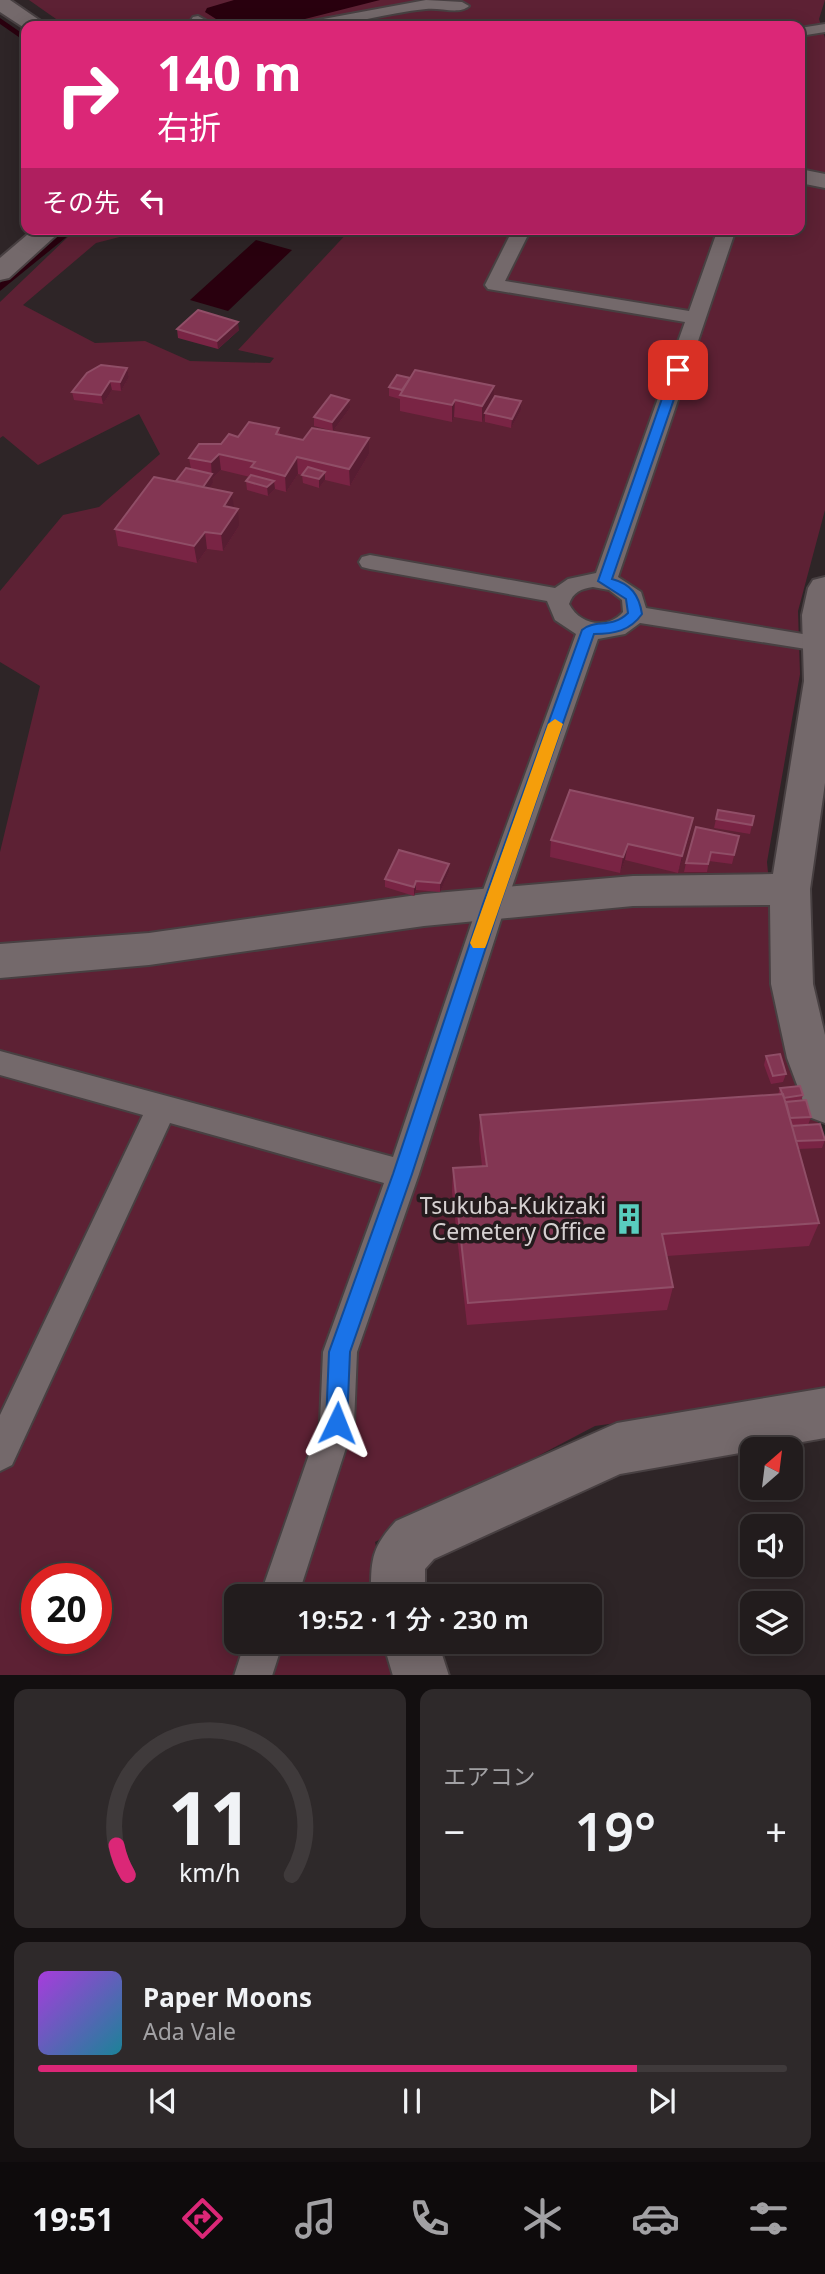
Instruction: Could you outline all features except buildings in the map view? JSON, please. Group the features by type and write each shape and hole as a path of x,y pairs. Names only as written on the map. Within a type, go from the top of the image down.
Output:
{"street":[{"path":"0,3 29,21"},
{"path":"805,177 825,181"},
{"path":"12,233 21,232"},
{"path":"0,272 45,235"},
{"path":"825,588 819,615 823,646 822,681 790,889 792,984 808,1058 825,1104"},
{"path":"0,961 149,949 424,910 633,891 790,889"},
{"path":"398,1584 398,1559 415,1540 617,1449 825,1413"},
{"path":"415,1654 421,1675"}],"lane":[{"path":"332,21 428,4 461,6"},
{"path":"356,21 368,14"},
{"path":"805,31 825,28"},
{"path":"519,235 494,285 696,318"},
{"path":"605,581 725,235"},
{"path":"370,562 560,596"},
{"path":"583,581 605,581 617,584 633,597 635,614 630,620 612,629 589,630 566,620 558,604 560,596 565,589 583,581"},
{"path":"635,614 823,646"},
{"path":"283,1584 337,1423 340,1352 403,1174 492,904 589,630"},
{"path":"0,1063 403,1174"},
{"path":"0,1453 162,1108"},
{"path":"253,1675 260,1654"}],"shaded area":[{"path":"29,0 825,0 819,19 825,38 825,174 805,170 805,21 59,21"},
{"path":"234,0 380,0 301,20 219,21 205,12 207,8"},
{"path":"805,184 825,189 825,510 798,611 800,674 767,862 773,926 807,1095 825,1140 825,1393 595,1426 375,1542 384,1584 224,1584 224,1654 402,1654 407,1675 0,1675 0,852 40,686 0,662 0,591 63,515 99,507 160,454 139,414 38,465 3,436 0,438 0,302 70,235 127,235 96,243 23,305 95,343 145,341 190,361 270,363 274,358 238,350 345,235 805,235"},
{"path":"256,240 292,250 228,311 190,300"}],"waterway":[{"path":"0,20 21,36"},
{"path":"0,288 64,235"}],"slow traffic":[{"path":"479,943 555,724"}],"place":[{"name":"Tsukuba-Kukizaki Cemetery Office","path":"629,1219"}],"route":[{"path":"337,1423 340,1352 403,1174 492,904 589,630 601,631 622,626 635,614 633,597 617,584 605,581 678,370"}]}
